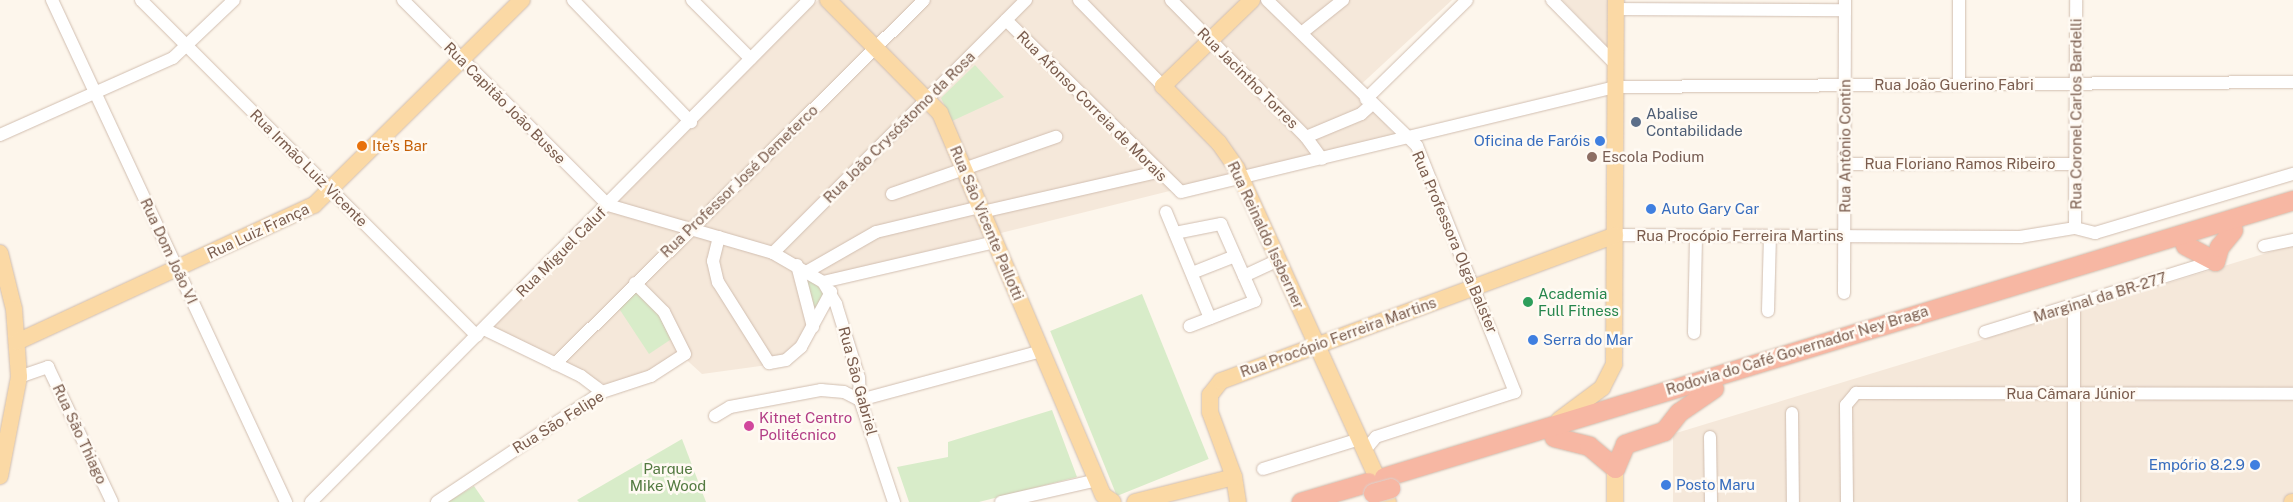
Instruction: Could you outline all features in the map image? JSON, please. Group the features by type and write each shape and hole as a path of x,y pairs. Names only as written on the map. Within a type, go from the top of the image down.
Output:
{"highway":[{"name":"Rodovia do Café Governador Ney Braga","path":"1342,502 1380,487 1553,431 2293,200"},
{"name":"Rodovia do Café Governador Ney Braga","path":"1553,431 1714,388 2293,213"},
{"path":"2185,245 2215,261 2219,247 2234,230"},
{"path":"1553,431 1589,446 1615,468 1624,444 1664,431 1679,412 1714,388"},
{"name":"Rodovia do Café Governador Ney Braga","path":"1301,502 1380,487"}],"main road":[{"name":"Rua Luiz França","path":"18,342 303,211 331,190 522,0"},
{"name":"Rua São Vicente Pallotti","path":"828,0 928,98 965,171 1105,498 1113,502"},
{"path":"1162,86 1252,0"},
{"path":"1553,431 1602,388 1614,364 1616,4"},
{"name":"Rua Reinaldo Issberner","path":"1162,86 1219,143 1242,178 1380,487"},
{"name":"Rua Procópio Ferreira Martins","path":"1234,477 1210,412 1210,395 1228,377 1615,235"},
{"path":"0,254 18,342 19,377 0,476"},
{"path":"1615,468 1615,502"},
{"path":"1135,502 1234,477 1238,502"},
{"path":"1094,502 1097,480"}],"street":[{"name":"Rua Dom João VI","path":"52,0 286,502"},
{"name":"Rua Irmão Luiz Vicente","path":"141,0 331,190 480,333 555,364 602,392"},
{"path":"0,135 95,93 188,46 234,0"},
{"name":"Rua Capitão João Busse","path":"403,0 608,205"},
{"path":"573,0 692,122"},
{"path":"692,0 751,59"},
{"name":"Rua Miguel Caluf","path":"311,502 692,122 808,0"},
{"name":"Rua Professor José Demeterco","path":"555,364 689,228 702,221 924,0"},
{"name":"Rua João Crysóstomo da Rosa","path":"773,253 1026,0"},
{"name":"Rua Reinaldo Issberner","path":"1079,0 1162,86"},
{"name":"Rua Jacintho Torres","path":"1171,0 1306,136 1322,159"},
{"name":"Rua Professora Olga Balster","path":"1267,0 1304,31 1369,102 1419,151 1476,286 1515,392 1376,437 1362,445"},
{"path":"1304,31 1343,0"},
{"path":"1306,136 1361,114 1369,102 1467,0"},
{"path":"1552,0 1616,65"},
{"path":"1959,0 1959,85"},
{"name":"Rua Coronel Carlos Bardelli","path":"2075,228 2076,0"},
{"path":"1616,4 1845,5"},
{"name":"Rua Antônio Contin","path":"1844,293 1845,5"},
{"name":"Rua Afonso Correia de Morais","path":"1006,20 1178,192"},
{"name":"Rua João Guerino Fabri","path":"1178,192 1616,87 2293,82"},
{"path":"892,194 965,171 1056,137"},
{"name":"Rua Floriano Ramos Ribeiro","path":"1845,164 2075,164"},
{"path":"802,268 876,232 1156,172"},
{"name":"Rua Procópio Ferreira Martins","path":"1615,235 2020,237 2075,228 2096,233 2293,174"},
{"path":"608,205 773,253 802,268 827,287"},
{"path":"1166,212 1210,318"},
{"path":"1175,233 1221,224 1255,301 1190,326"},
{"path":"1694,333 1696,236"},
{"path":"1768,311 1770,236"},
{"path":"719,237 713,261 715,274 766,361 775,364 791,357 813,327 827,287"},
{"path":"2264,246 2293,240"},
{"path":"827,287 995,242"},
{"path":"1192,273 1235,256"},
{"path":"1244,276 1279,260"},
{"name":"Marginal da BR-277","path":"1985,332 2215,261"},
{"path":"802,268 813,327"},
{"name":"Rua São Felipe","path":"437,502 602,392 651,376 685,354 664,312 635,282"},
{"name":"Rua São Gabriel","path":"827,287 859,378 860,400 894,502"},
{"path":"2074,305 2074,502"},
{"path":"715,416 730,407 821,390 844,392 860,400 1042,351"},
{"name":"Rua São Thiago","path":"19,377 48,367 112,502"},
{"name":"Rua Câmara Júnior","path":"1848,502 1849,397 2293,394"},
{"path":"1792,413 1793,502"},
{"path":"1710,437 1711,502"},
{"path":"1262,469 1362,445"},
{"path":"1001,502 1097,480"}],"shaded area":[{"path":"818,0 1452,0 1355,90 1395,135 836,274 798,346 768,365 702,374 678,352 644,375 608,386 493,327"},
{"path":"1562,0 1608,0 1607,46"},
{"path":"2293,245 2293,502 1673,502 1673,434"}],"green space":[{"path":"975,65 1004,97 952,121 941,98"},
{"path":"804,275 825,290 814,314"},
{"path":"636,289 651,303 673,338 649,354 618,307"},
{"path":"1142,294 1209,459 1117,496 1050,331"},
{"path":"1052,410 1077,477 979,502 909,502 897,467 948,457 948,442"},
{"name":"Parque Mike Wood","path":"682,439 706,502 579,502 577,500"},
{"path":"474,486 485,502 447,502 456,497"}],"place":[{"name":"Abalise Contabilidade","path":"1636,122"},
{"name":"Oficina de Faróis","path":"1600,141"},
{"name":"Ite’s Bar","path":"362,146"},
{"name":"Escola Podium","path":"1592,157"},
{"name":"Auto Gary Car","path":"1651,209"},
{"name":"Academia Full Fitness","path":"1528,302"},
{"name":"Serra do Mar","path":"1533,340"},
{"name":"Kitnet Centro Politécnico","path":"749,426"},
{"name":"Empório 8.2.9","path":"2255,465"},
{"name":"Posto Maru","path":"1666,485"}]}
